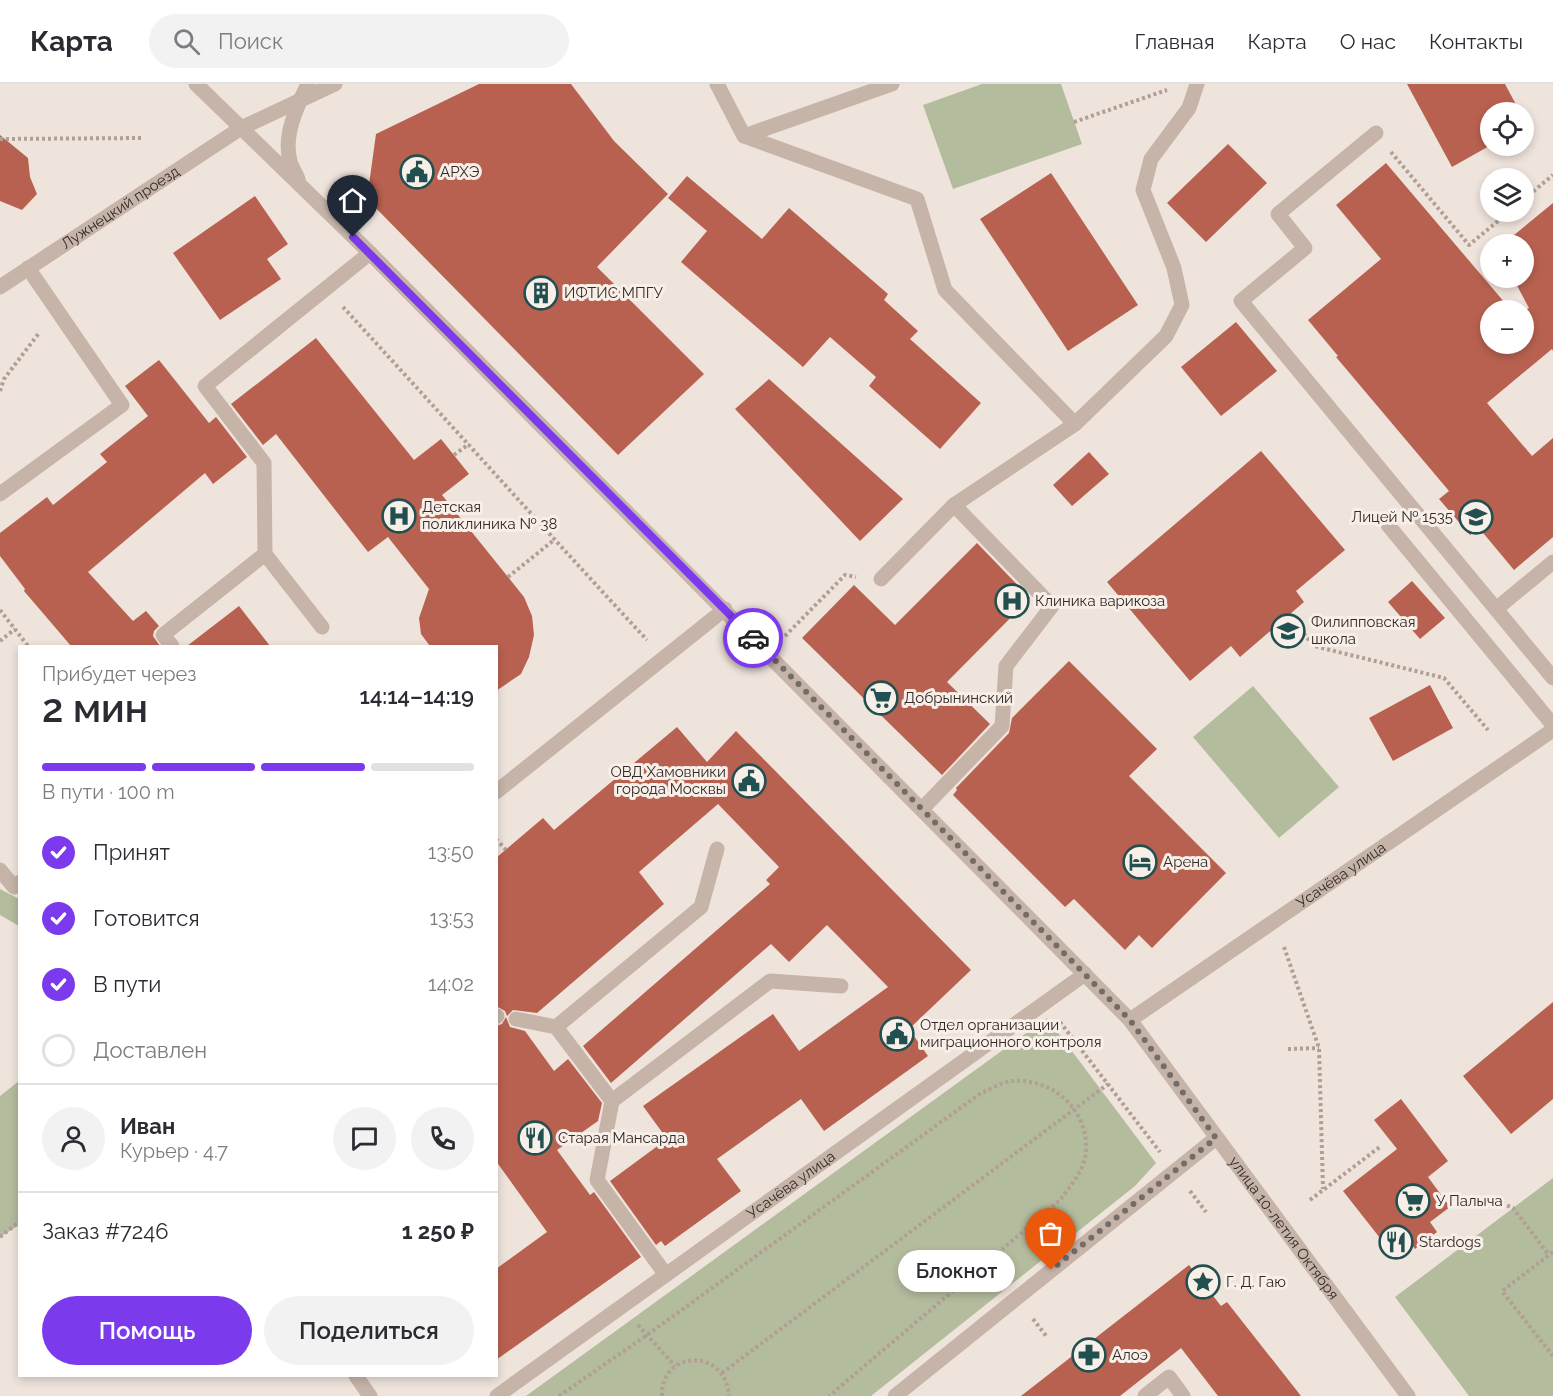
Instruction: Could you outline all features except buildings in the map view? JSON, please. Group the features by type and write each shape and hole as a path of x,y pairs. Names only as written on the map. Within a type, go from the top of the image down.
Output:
{"street":[{"name":"улица 10-летия Октября","path":"196,84 370,253 1130,1020 1408,1396"},
{"name":"улица 10-летия Октября","path":"302,187 290,161 289,133 308,84"},
{"name":"Лужнецкий проезд","path":"0,287 241,128 335,84"},
{"path":"717,84 744,136 917,199 945,290 1075,424"},
{"path":"744,136 892,84"},
{"path":"881,579 954,505 1075,424 1166,336 1182,305 1174,268 1143,190 1151,159 1189,108 1197,84"},
{"path":"1376,133 1278,214 1305,248 1240,301 1553,678"},
{"path":"322,627 265,554 264,463 205,386 370,253"},
{"path":"0,494 122,405 28,268"},
{"path":"922,809 1002,726 1006,666 1052,606 954,505"},
{"path":"1388,525 1553,727"},
{"path":"171,645 163,635 265,554"},
{"path":"1496,609 1553,562"},
{"path":"498,790 725,609"},
{"name":"Усачёва улица","path":"1130,1020 1553,727"},
{"path":"556,1027 700,907 717,849"},
{"path":"0,870 14,887 18,884"},
{"name":"Усачёва улица","path":"497,1396 1085,974"},
{"path":"666,1275 597,1180 612,1101 770,981 841,986"},
{"path":"516,1019 556,1027 612,1101"},
{"path":"895,1396 1216,1138"},
{"path":"357,1377 370,1396"},
{"path":"1144,1396 1169,1377 1183,1396"}],"path":[{"path":"1074,122 1172,88"},
{"path":"1376,133 1468,245 1497,222"},
{"path":"0,139 142,138"},
{"path":"1534,191 1553,175"},
{"path":"326,289 664,658"},
{"path":"0,392 4,379 39,334 34,324"},
{"path":"454,456 469,444"},
{"path":"508,577 554,540"},
{"path":"785,636 845,575 881,579"},
{"path":"0,610 27,645"},
{"path":"1288,615 1314,646 1444,678 1488,730"},
{"path":"0,641 15,629"},
{"path":"498,841 506,850"},
{"path":"1283,944 1319,1048 1323,1190"},
{"path":"1045,1003 1206,1212"},
{"path":"1288,1049 1319,1048"},
{"path":"559,1396 981,1093 1011,1081 1037,1083 1056,1091 1075,1108 1085,1135 1086,1154 1077,1178 1059,1201 829,1396"},
{"path":"722,1373 1108,1083"},
{"path":"1310,1200 1381,1146"},
{"path":"1496,1201 1513,1208 1551,1253 1502,1291 1553,1356"},
{"path":"0,1237 18,1223"},
{"path":"622,1306 675,1366"},
{"path":"662,1396 666,1376 675,1366 687,1361 700,1360 712,1365 722,1373 728,1385 729,1396"}],"green space":[{"path":"982,84 1061,84 1082,144 953,189 923,105"},
{"path":"1253,686 1339,787 1279,838 1193,737"},
{"path":"0,889 18,898 18,925 0,915"},
{"path":"1047,1018 1156,1163 1135,1186 871,1396 526,1396"},
{"path":"18,1082 18,1226 0,1237 0,1096"},
{"path":"1553,1178 1553,1396 1469,1396 1395,1297"}],"way so far":[{"path":"753,638 1130,1020 1216,1138 1051,1270"}],"place":[{"name":"АРХЭ","path":"417,172"},
{"name":"ИФТИС МПГУ","path":"541,293"},
{"name":"Детская поликлиника № 38","path":"399,516"},
{"name":"Лицей № 1535","path":"1476,517"},
{"name":"Клиника варикоза","path":"1012,601"},
{"name":"Филипповская школа","path":"1288,631"},
{"name":"Добрынинский","path":"881,698"},
{"name":"ОВД Хамовники города Москвы","path":"749,781"},
{"name":"Арена","path":"1140,862"},
{"name":"Отдел организации миграционного контроля","path":"897,1034"},
{"name":"Старая Мансарда","path":"535,1138"},
{"name":"У Палыча","path":"1413,1201"},
{"name":"Stardogs","path":"1396,1242"},
{"name":"Блокнот","path":"1051,1270"},
{"name":"Г. Д. Гаю","path":"1203,1282"},
{"name":"Алоэ","path":"1089,1355"}],"route":[{"path":"353,237 753,638"}]}
